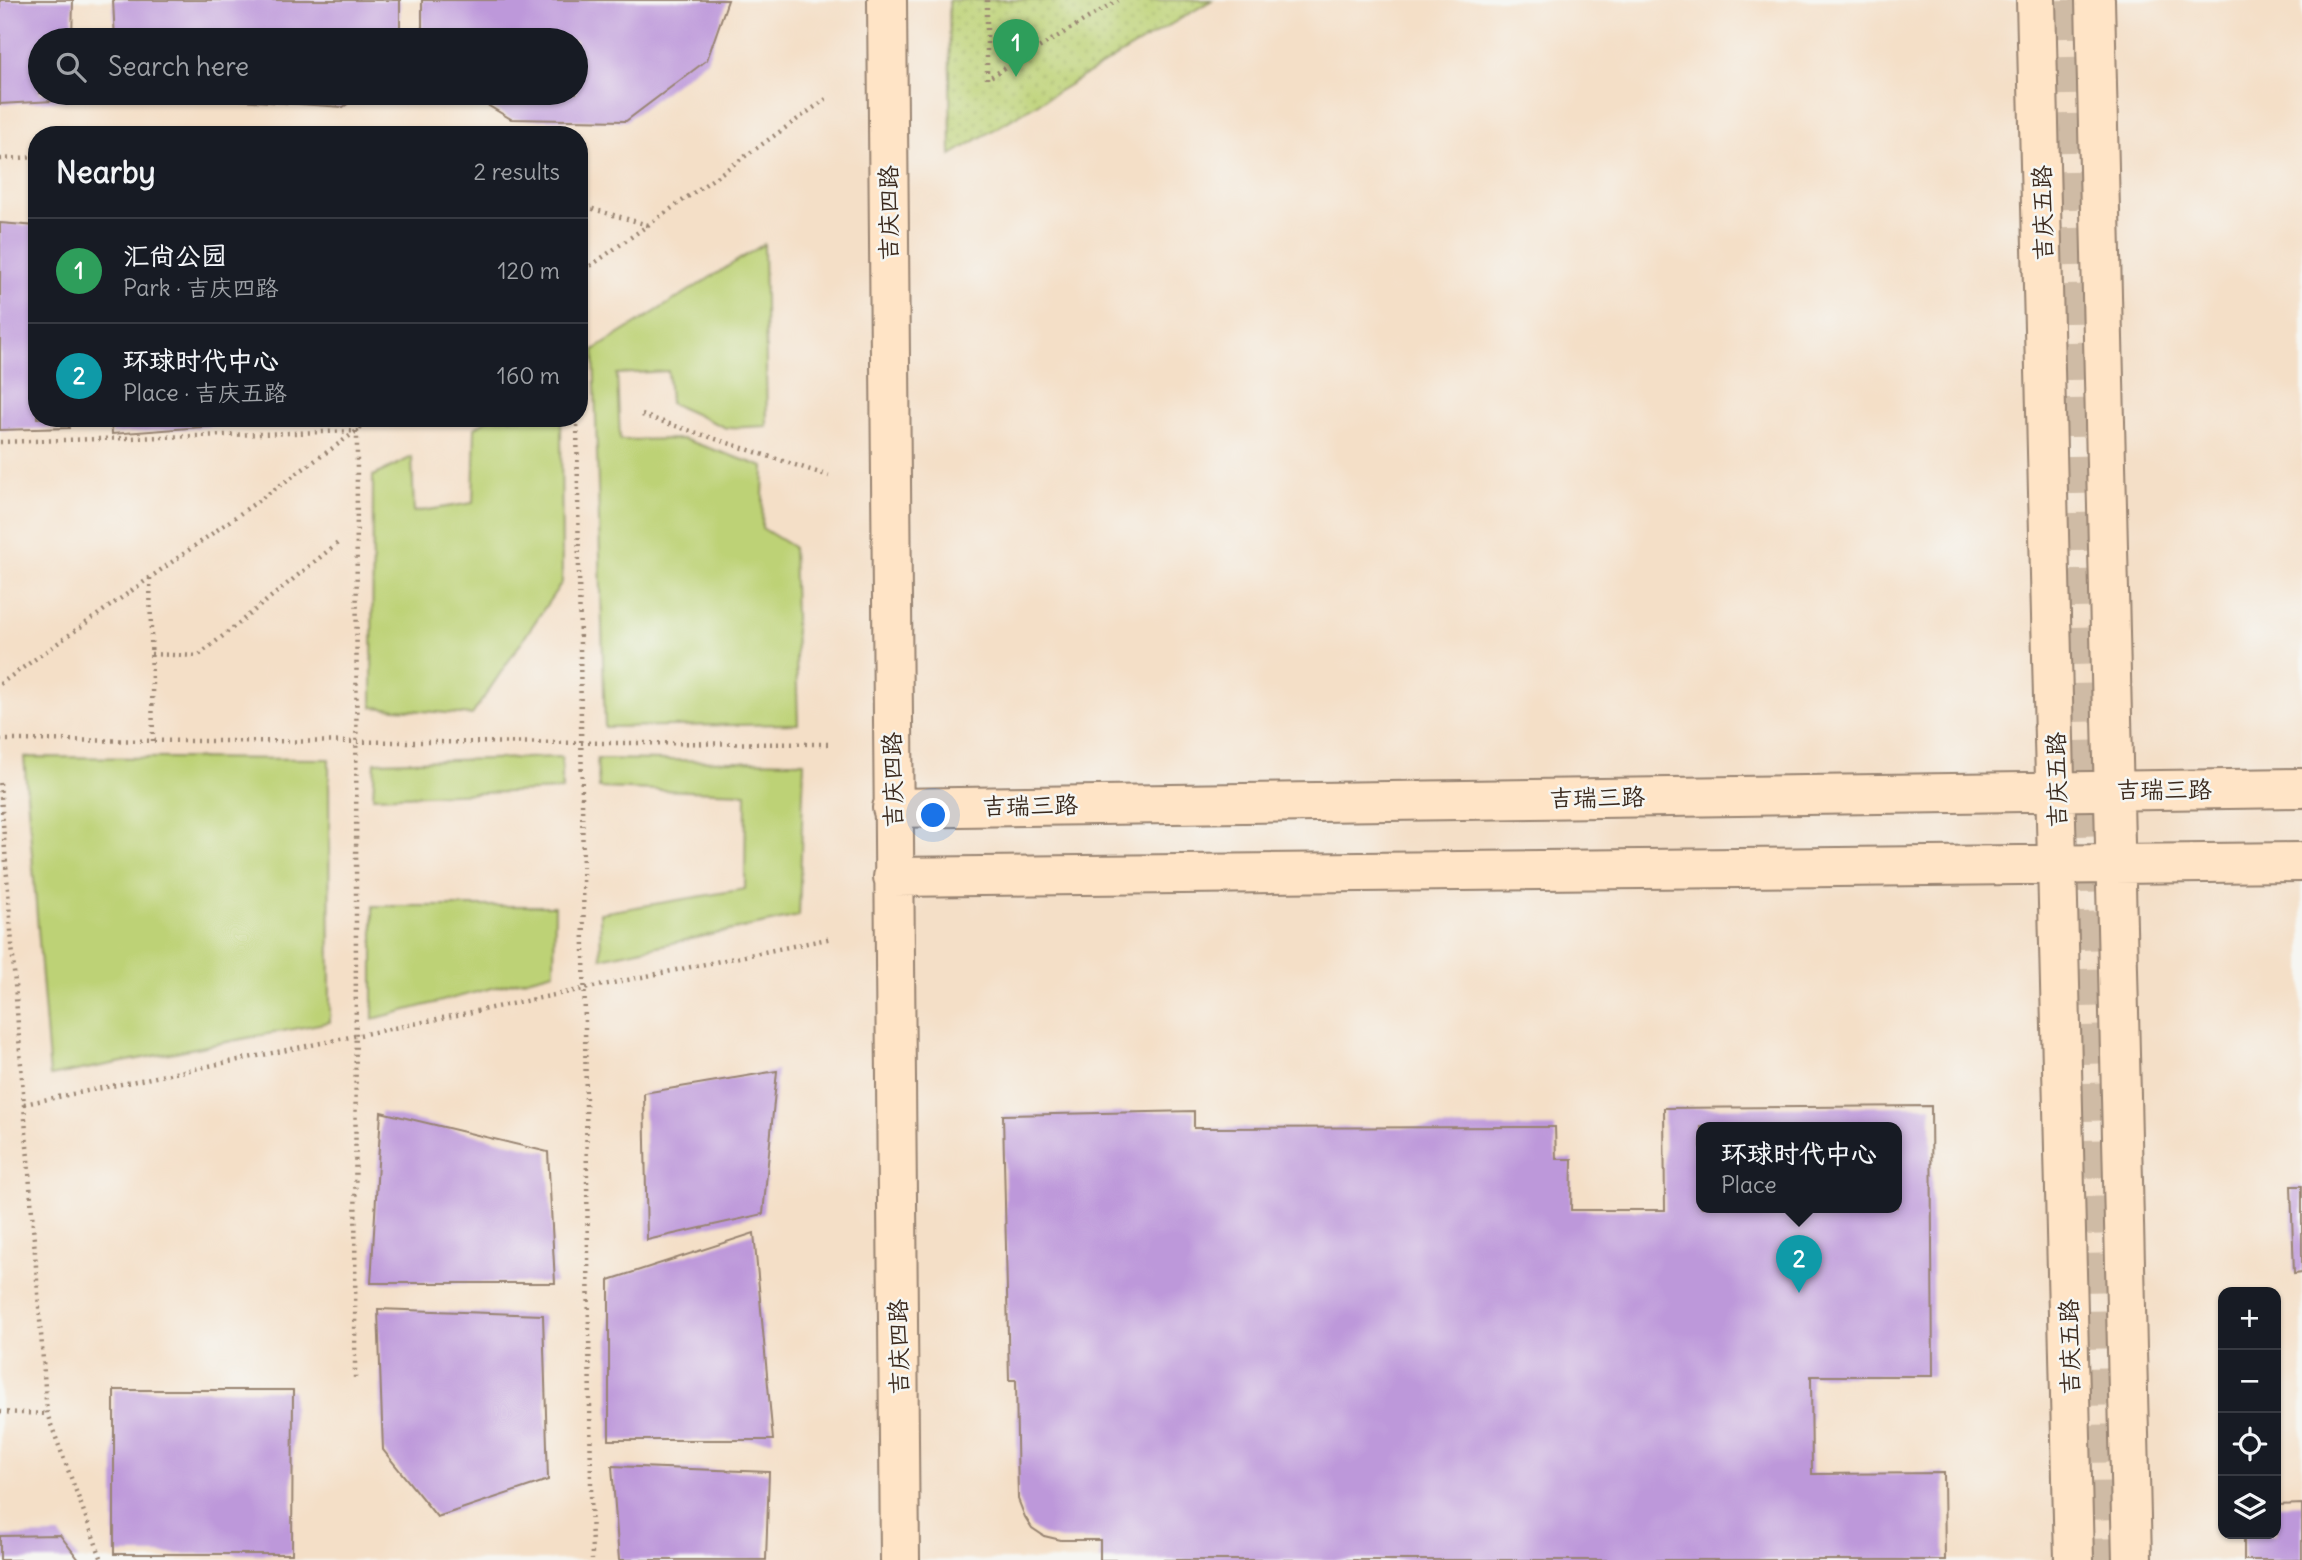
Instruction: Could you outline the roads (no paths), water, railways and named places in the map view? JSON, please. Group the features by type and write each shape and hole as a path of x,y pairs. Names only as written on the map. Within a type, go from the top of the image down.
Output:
{"street":[{"name":"吉庆四路","path":"887,0 900,1560"},
{"name":"吉庆五路","path":"2036,0 2074,1560"},
{"path":"2095,0 2132,1560"},
{"name":"吉瑞三路","path":"892,808 2302,788"},
{"path":"893,877 2302,862"}],"tunnel":[{"path":"2066,0 2103,1560"}],"place":[{"name":"汇尚公园","path":"1016,77"},
{"name":"环球时代中心","path":"1799,1293"}]}
